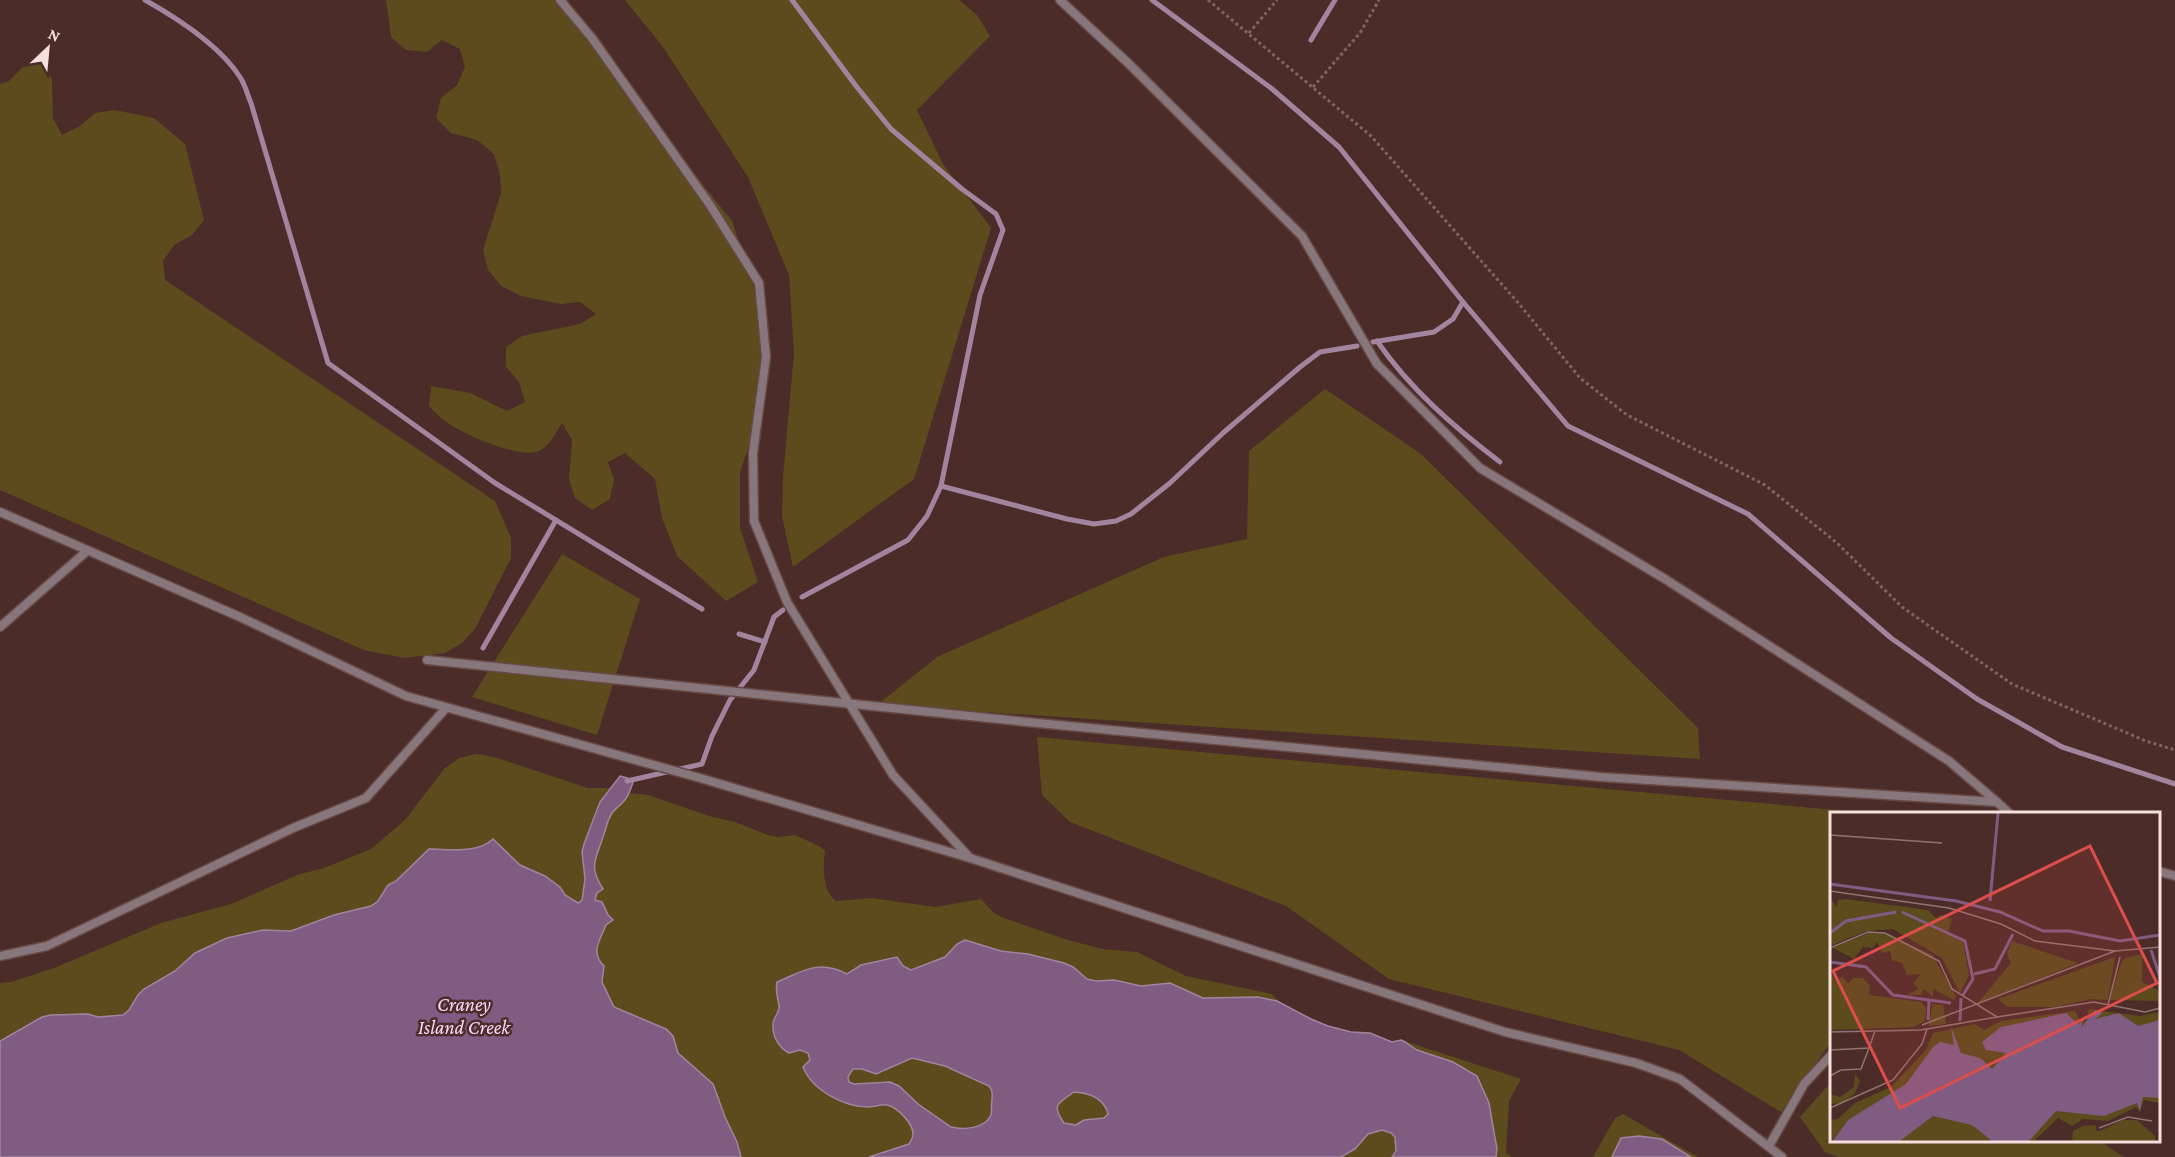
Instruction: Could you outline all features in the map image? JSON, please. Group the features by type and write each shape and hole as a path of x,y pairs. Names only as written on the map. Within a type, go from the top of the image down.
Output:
{"lane":[{"path":"560,0 592,38 710,205 759,283 766,357 753,453 754,521 788,602 893,775 970,858"},
{"path":"1060,0 1128,63 1302,236 1377,364 1480,468 1665,579 1949,761 2009,812"},
{"path":"0,512 240,617 406,696 700,778 970,858 1505,1032 1636,1063 1680,1079 1782,1157"},
{"path":"0,627 87,551"},
{"path":"427,660 850,704 1601,777 1997,802"},
{"path":"0,957 47,946 293,828 366,798 446,708"},
{"path":"2160,872 2175,876"},
{"path":"1769,1146 1804,1084 1830,1056"}],"path":[{"path":"1208,0 1371,136 1520,305 1580,378 1627,415 1765,485 1837,543 1902,607 2012,684 2146,741 2175,750"},
{"path":"1249,33 1276,0"},
{"path":"1313,87 1360,33 1379,0"}],"shaded area":[{"path":"386,0 555,0 732,221 753,284 762,340 757,419 740,473 740,528 758,582 726,601 677,556 662,518 655,479 625,453 608,462 614,480 610,499 592,510 575,498 569,479 572,440 562,423 543,449 530,453 518,452 461,431 442,419 429,406 431,386 470,393 507,411 525,402 519,382 506,367 506,347 522,336 580,324 596,314 580,302 561,304 521,296 501,286 488,270 483,250 501,193 500,174 494,154 477,140 451,133 436,118 441,98 457,85 465,67 460,49 442,40 427,52 406,50 391,37"},
{"path":"625,0 959,0 977,15 990,36 917,110 943,164 991,228 914,479 793,567 782,516 783,476 794,353 789,275 748,177 663,47"},
{"path":"42,64 52,79 53,118 62,135 80,126 95,113 115,110 154,118 185,144 204,220 192,235 174,245 163,261 165,280 495,501 511,538 511,558 475,629 462,643 445,653 404,658 364,650 0,490 0,84 9,81 23,67"},
{"path":"1325,389 1420,453 1698,728 1700,759 877,705 937,657 1164,557 1247,539 1249,451"},
{"path":"562,554 640,599 597,735 472,697"},
{"path":"1037,737 1858,812 1830,812 1830,1043 1781,1112 1679,1050 1389,979 1286,906 1070,822 1042,795"},
{"path":"476,754 494,757 588,788 611,788 620,776 634,780 629,793 648,795 709,816 735,822 768,835 777,837 795,835 825,851 826,885 836,901 872,898 935,907 981,899 1001,917 1068,940 1102,949 1137,952 1186,976 1272,994 1278,1001 1297,1013 1331,1027 1351,1032 1370,1033 1393,1042 1401,1040 1521,1079 1509,1101 1506,1153 1512,1157 618,1157 0,1109 0,983 11,982 54,968 161,923 231,904 297,875 324,868 371,849 405,820 444,769 459,758"},
{"path":"1830,1083 1830,1142 2102,1142 2124,1157 1838,1157 1825,1152 1800,1117"},
{"path":"1623,1114 1698,1157 1593,1157 1615,1118"}],"water":[{"name":"Craney Island Creek","path":"620,776 634,780 626,799 610,817 595,863 598,881 603,889 597,893 595,900 602,902 613,920 606,925 597,951 604,966 602,982 614,1007 666,1029 673,1036 678,1053 713,1084 741,1157 0,1157 0,1041 42,1017 51,1015 88,1014 98,1017 123,1015 144,989 175,971 195,953 227,938 263,930 291,931 334,915 371,906 378,901 388,885 396,881 429,849 471,849 487,844 493,839 520,865 545,876 560,887 565,895 578,903 582,900 585,879 582,852 584,844 600,802"},
{"path":"965,940 1001,951 1028,954 1064,963 1073,967 1087,979 1096,981 1114,980 1141,986 1170,983 1203,998 1258,997 1277,1001 1328,1026 1351,1032 1370,1033 1392,1042 1401,1040 1417,1050 1453,1062 1477,1076 1489,1103 1497,1149 1496,1157 1392,1157 1396,1151 1395,1137 1382,1130 1368,1134 1355,1149 1341,1157 869,1157 909,1144 913,1135 911,1126 891,1106 868,1107 849,1104 830,1096 814,1083 803,1067 810,1060 808,1053 800,1050 789,1053 782,1048 775,1037 773,1022 779,1008 777,982 811,968 828,967 847,974 861,965 897,957 903,966 911,970 945,957 957,944","holes":["912,1058 945,1066 989,1086 992,1091 992,1100 991,1115 988,1120 979,1126 951,1127 918,1104 899,1086 890,1082 854,1084 849,1082 848,1077 853,1069 862,1069 876,1074","1074,1092 1096,1097 1108,1114 1104,1118 1084,1120 1076,1125 1064,1123 1057,1108 1060,1102"]},
{"path":"1639,1136 1662,1139 1691,1157 1612,1157 1621,1138"}],"waterway":[{"path":"145,0 171,15 210,44 240,77 251,103 328,363 495,483 702,609"},
{"path":"792,0 891,129 962,189 996,214 1003,230 980,295 941,486 927,516 908,540 802,597"},
{"path":"1152,0 1271,88 1339,147 1463,302 1568,426 1748,514 1891,638 1977,699 2062,747 2175,784"},
{"path":"1311,40 1335,0"},
{"path":"1373,342 1434,332 1453,319 1463,302"},
{"path":"1377,341 1418,391 1466,435 1500,462"},
{"path":"941,486 1067,519 1094,524 1116,521 1131,514 1170,483 1223,433 1320,352 1357,346"},
{"path":"483,648 556,520"},
{"path":"627,781 702,764 712,736 730,700 754,670 774,617 783,610"},
{"path":"739,634 765,642"}]}
